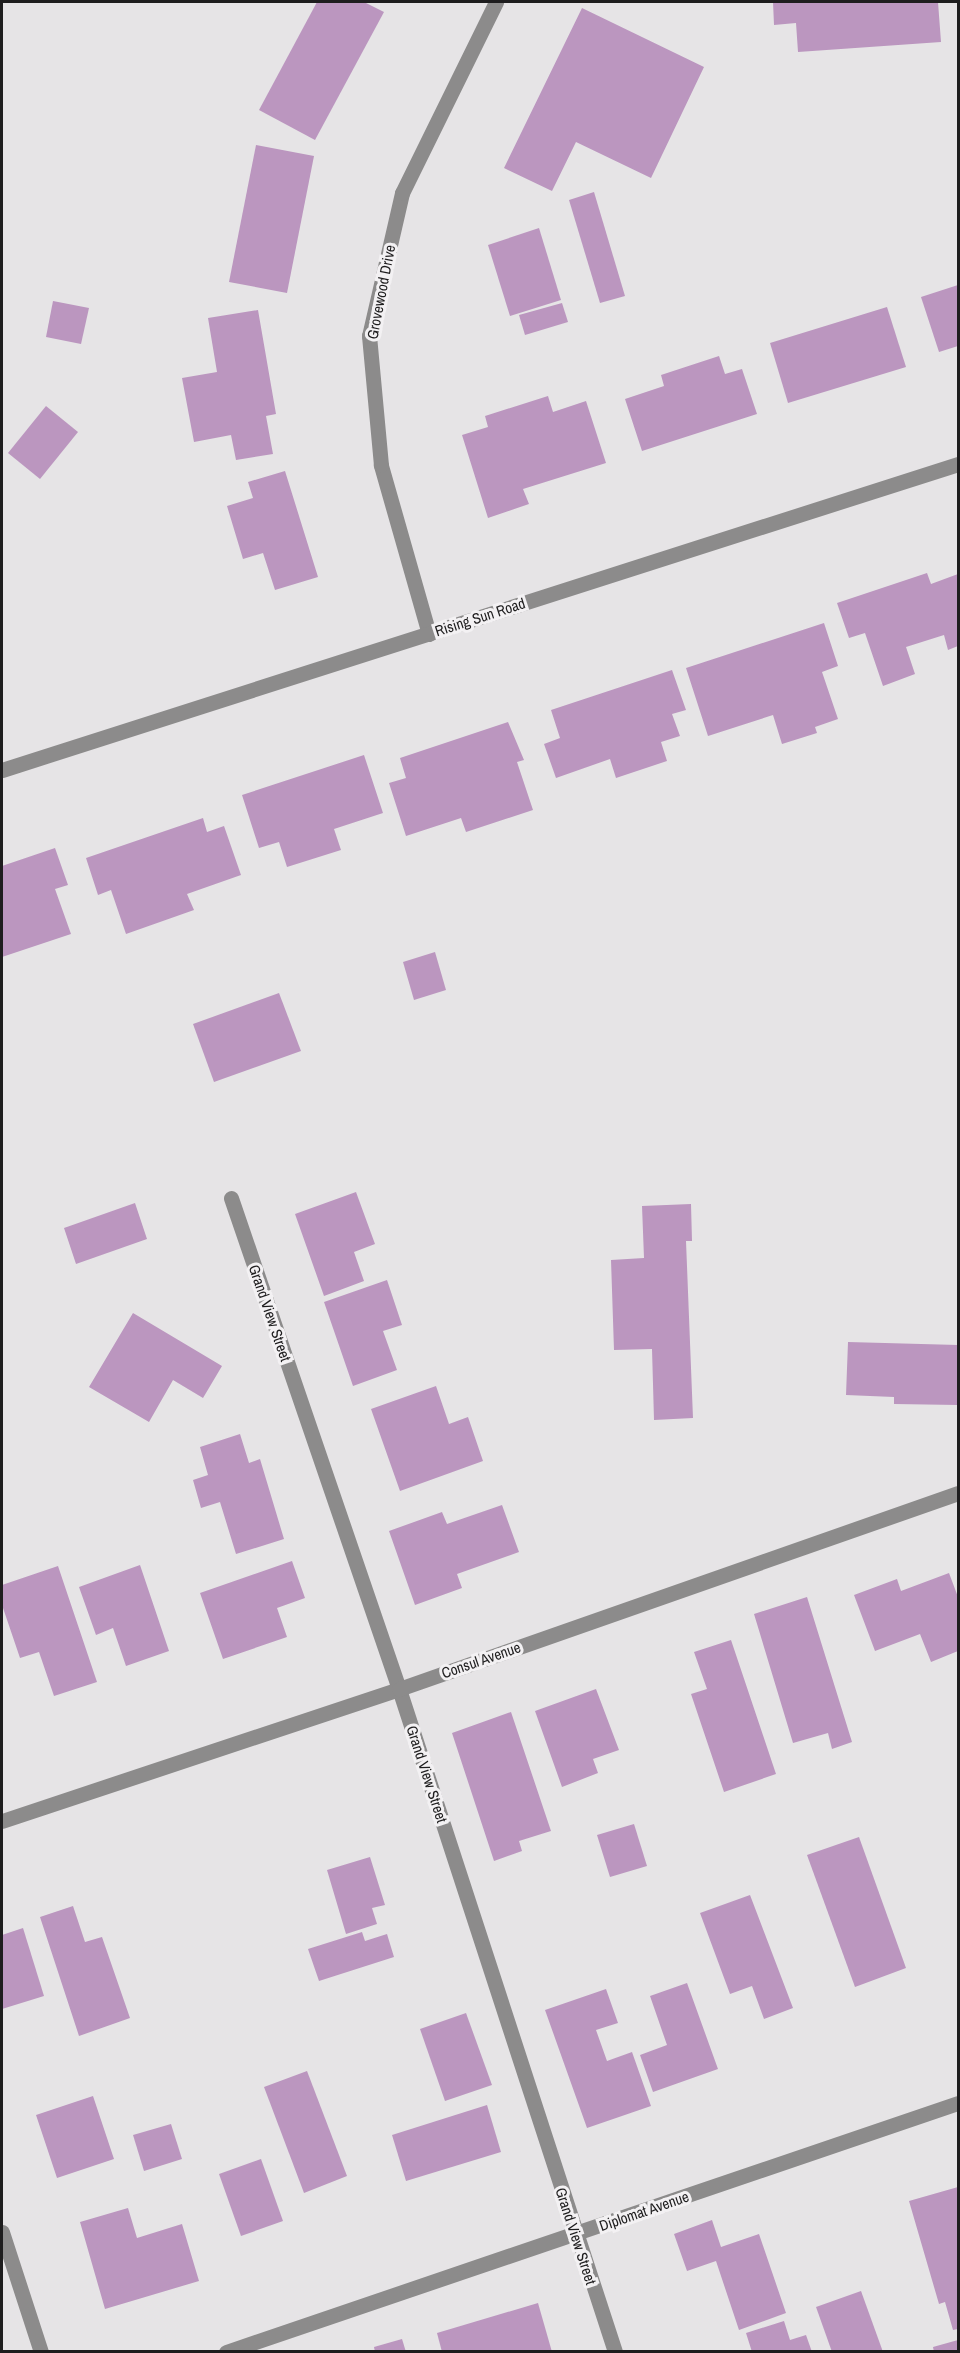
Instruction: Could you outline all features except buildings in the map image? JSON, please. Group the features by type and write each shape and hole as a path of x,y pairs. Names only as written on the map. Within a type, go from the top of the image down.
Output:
{"street":[{"name":"Grovewood Drive","path":"429,634 381,465 369,336 402,192 496,2"},
{"name":"Rising Sun Road","path":"2,770 958,464"},
{"name":"Grand View Street","path":"231,1198 399,1689 615,2352"},
{"name":"Consul Avenue","path":"2,1821 399,1689 958,1493"},
{"name":"Diplomat Avenue","path":"226,2352 958,2103"},
{"path":"2,2232 41,2352"}]}
